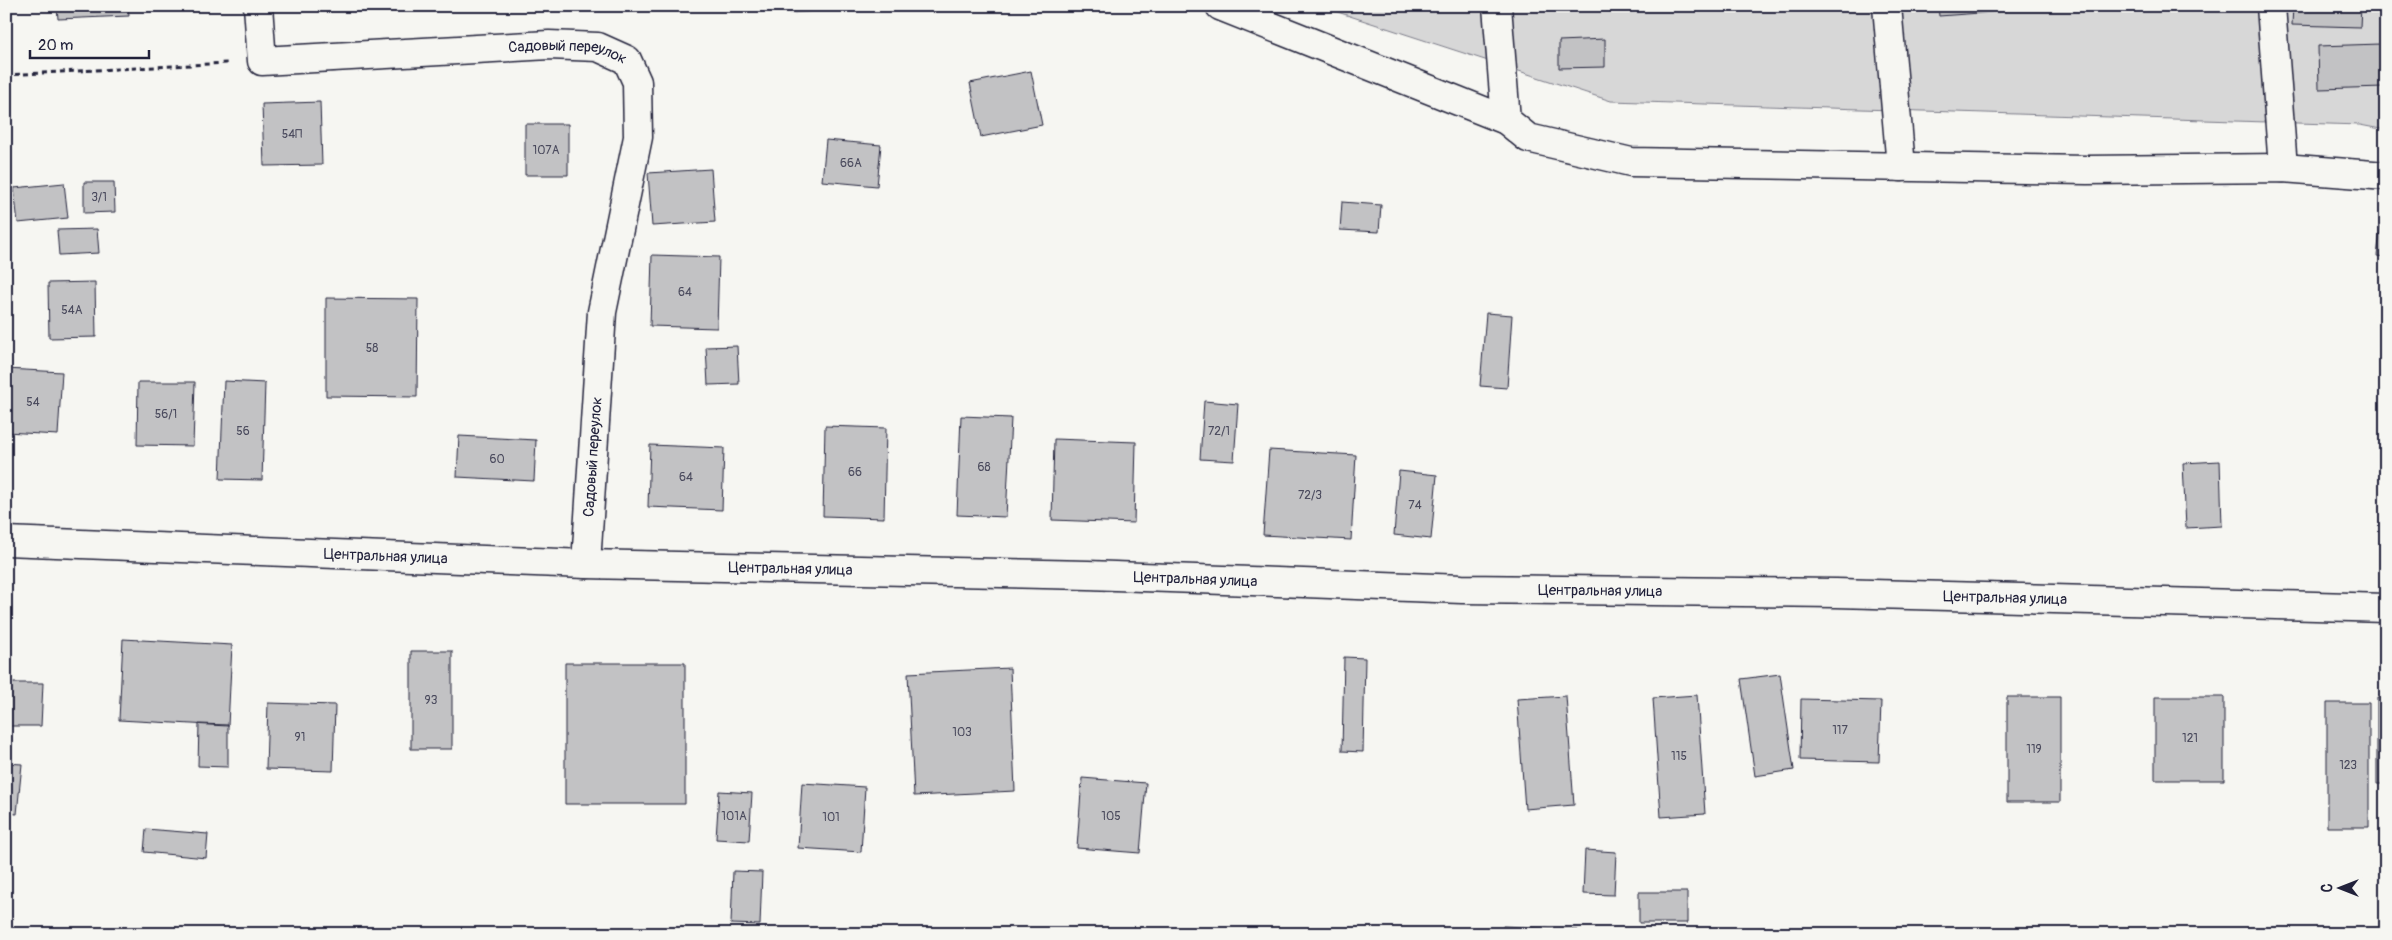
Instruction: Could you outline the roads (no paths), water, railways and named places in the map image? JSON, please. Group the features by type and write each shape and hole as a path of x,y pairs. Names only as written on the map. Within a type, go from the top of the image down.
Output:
{"street":[{"name":"Садовый переулок","path":"258,6 262,61 549,45 598,47 627,60 637,82 638,137 602,312 586,564"},
{"path":"1220,6 1506,120 1528,138 1631,162 2087,170 2283,168 2386,176"},
{"path":"1497,6 1506,120"},
{"path":"1887,6 1901,167"},
{"path":"2271,6 2283,168"},
{"name":"Центральная улица","path":"6,541 586,564 1088,575 1462,589 1836,593 2386,608"}]}
